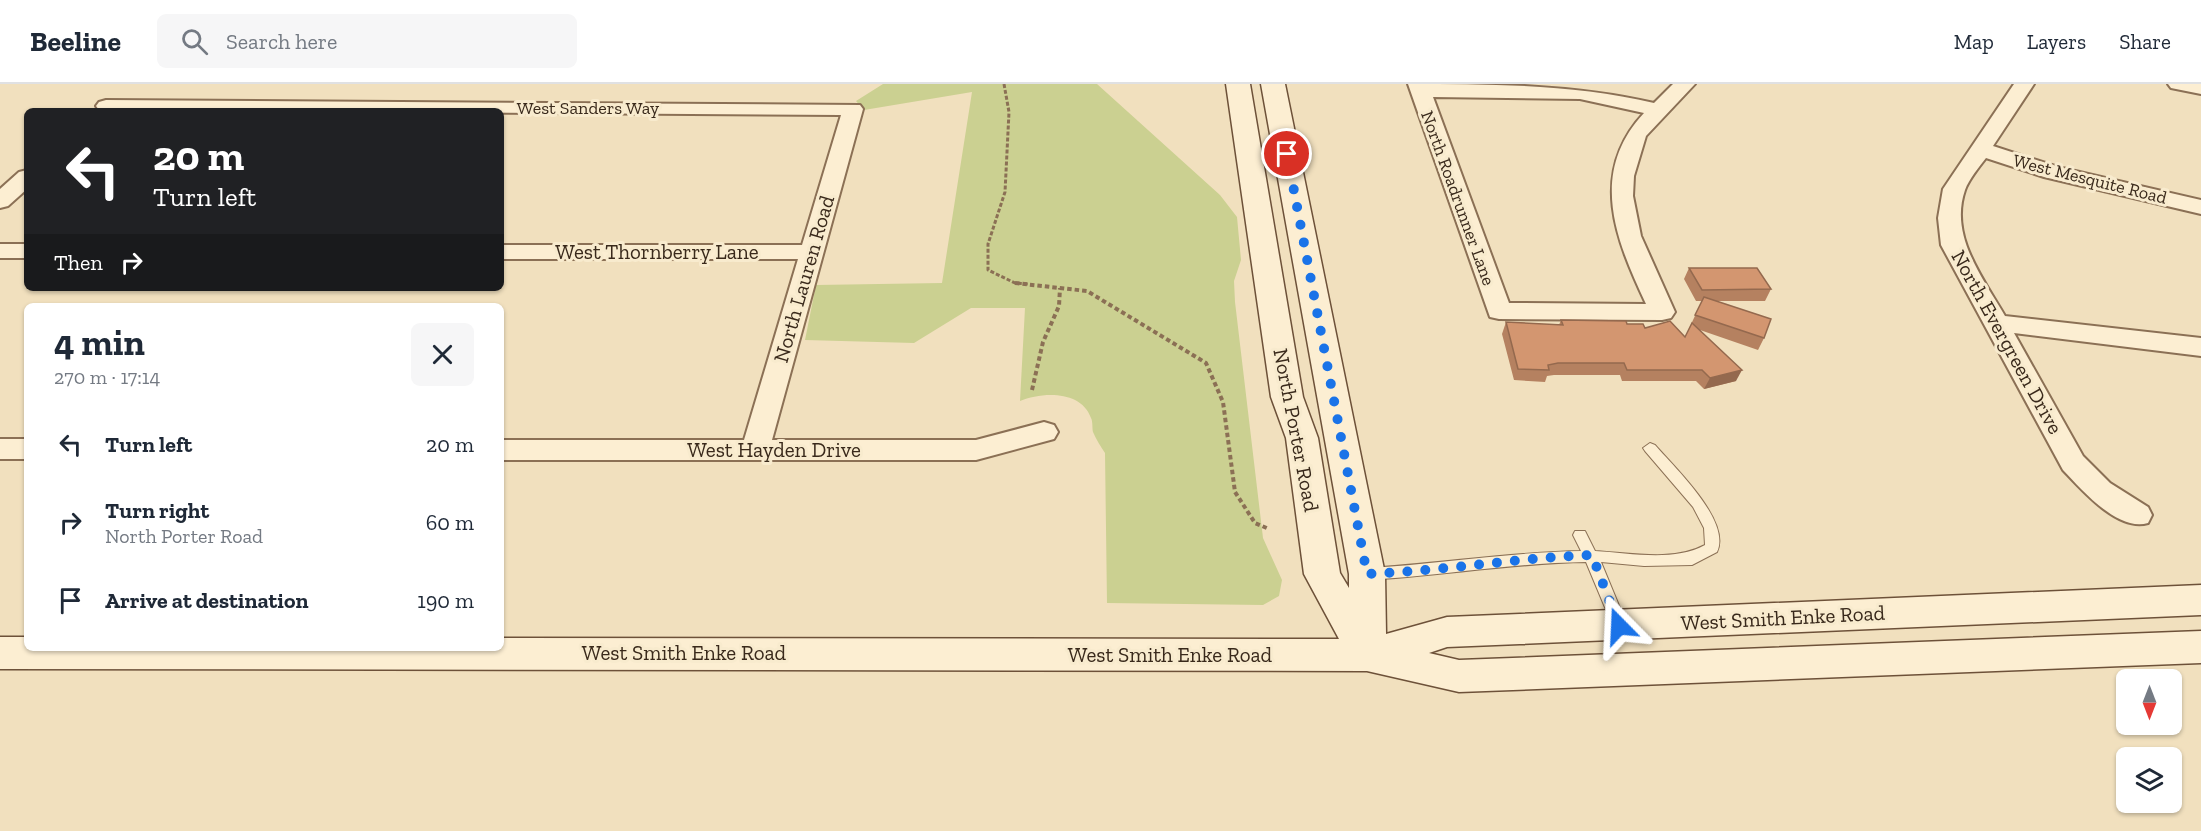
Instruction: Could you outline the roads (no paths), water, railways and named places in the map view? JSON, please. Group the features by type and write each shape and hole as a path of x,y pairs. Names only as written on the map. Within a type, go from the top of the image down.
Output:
{"street":[{"path":"105,108 126,84"},
{"name":"North Porter Road","path":"1238,84 1287,397 1302,438 1322,574 1367,655"},
{"name":"North Porter Road","path":"1273,84 1367,574 1367,655"},
{"path":"1419,88 1580,93 1614,98 1657,110 1685,84"},
{"name":"North Evergreen Drive","path":"2024,84 1954,189 1950,218 1953,245 2073,463 2100,491 2137,515"},
{"path":"2178,84 2201,88"},
{"name":"North Roadrunner Lane","path":"1419,88 1499,311 1662,312 1633,252 1622,207 1623,171 1636,136 1657,110"},
{"name":"West Sanders Way","path":"504,109 853,109"},
{"name":"North Lauren Road","path":"755,450 853,109"},
{"name":"West Mesquite Road","path":"1980,149 2052,172 2201,207"},
{"path":"0,201 24,180"},
{"path":"0,251 24,251"},
{"name":"West Thornberry Lane","path":"504,252 812,252"},
{"path":"1996,323 2201,347"},
{"name":"West Hayden Drive","path":"504,450 976,450 1044,432"},
{"path":"0,449 24,449"},
{"name":"West Smith Enke Road","path":"1367,655 1447,632 2201,600"},
{"name":"West Smith Enke Road","path":"0,653 1367,655 1459,676 2201,647"}],"lane":[{"path":"1367,574 1425,572 1539,557 1592,555 1644,560 1692,559 1712,548 1711,528 1698,504 1650,448"},
{"path":"1580,535 1592,555 1619,626"}]}
